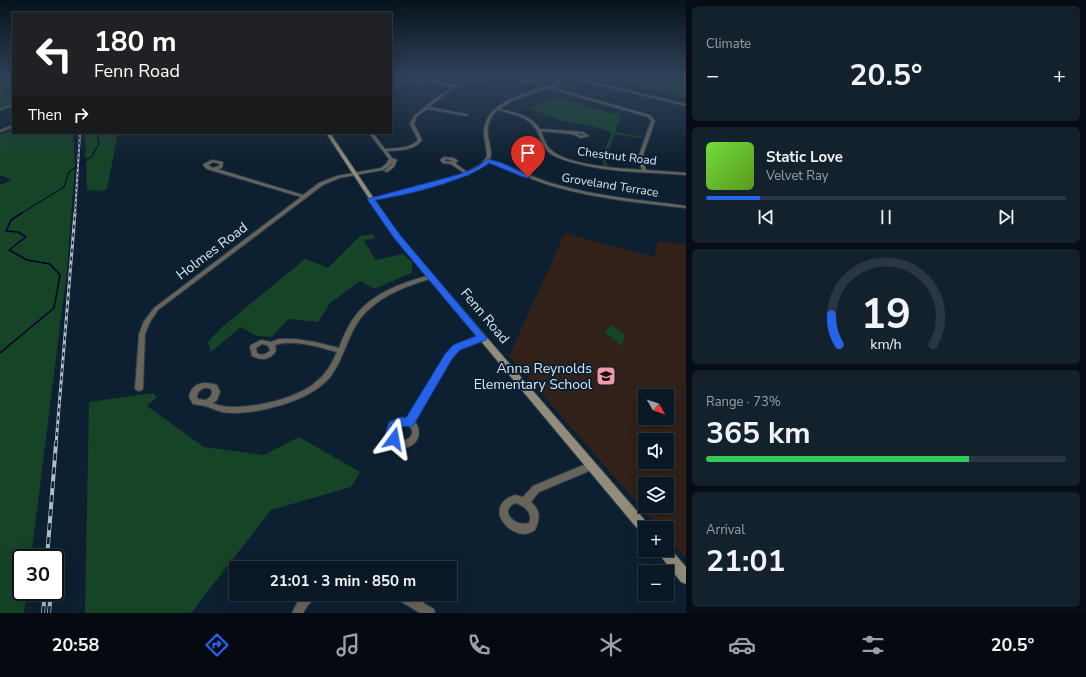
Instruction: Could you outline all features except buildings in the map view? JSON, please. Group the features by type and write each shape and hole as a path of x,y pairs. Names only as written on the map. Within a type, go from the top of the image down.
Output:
{"street":[{"path":"0,109 11,106"},
{"path":"372,134 385,150 406,148 419,142 420,140 412,124 412,120 430,106"},
{"path":"371,199 396,194 468,174 478,169 488,161 490,152 486,126 489,118 496,109 501,106"},
{"path":"613,106 649,116 653,122 640,158 644,170"},
{"path":"427,108 466,114"},
{"name":"Chestnut Road","path":"496,109 521,116 533,123 547,149 566,160 590,166 686,174"},
{"path":"0,131 12,126"},
{"path":"538,130 575,133"},
{"name":"Fenn Road","path":"329,134 394,233 638,521"},
{"name":"Holmes Road","path":"139,388 142,334 147,321 156,309 328,180 355,174 364,175 388,170 395,162 385,150"},
{"name":"Groveland Terrace","path":"488,161 504,166 541,182 573,190 686,207"},
{"path":"452,163 468,174"},
{"path":"214,169 304,197"},
{"path":"207,402 217,409 231,410 274,405 296,398 312,389 325,378 335,364 355,322 363,311 390,291 431,277"},
{"path":"409,423 449,356 456,348 482,338"},
{"path":"271,344 290,341 341,351"},
{"path":"525,502 536,489 591,466"},
{"path":"669,557 686,577"},
{"path":"297,613 303,601"},
{"path":"411,601 430,613"}],"shaded area":[{"name":"Anna Reynolds Elementary School","path":"565,233 654,257 658,241 686,245 686,558 674,545 674,521 653,521 646,513 674,513 674,477 638,477 638,504 509,356"}],"green space":[{"path":"519,106 531,108 537,106 583,106 613,114 627,109 616,115 622,118 617,125 616,132 644,137 643,139 615,134 605,160 608,166 604,166 603,153 612,133 589,125 562,121"},
{"path":"12,130 12,134 73,134 75,165 67,270 32,549 12,549 12,601 26,601 24,613 0,613 0,185 12,180 0,175 0,134"},
{"path":"85,134 118,134 107,189 99,191 87,190"},
{"path":"372,234 376,238 364,241 376,260 403,254 412,262 412,273 374,289 360,281 330,303 318,322 288,319 272,337 257,336 241,327 211,352 208,342 221,328 305,259 328,268 360,236"},
{"path":"611,325 625,334 622,346 604,332"},
{"path":"153,393 157,397 147,406 204,447 264,455 299,437 360,472 351,487 271,510 231,561 229,561 229,564 191,613 85,613 89,402"}],"waterway":[{"path":"20,214 64,187 69,172 92,156 99,144 97,134"},
{"path":"0,353 54,308 60,275 50,264 27,260 9,250 26,237 18,232 6,231 11,220 22,213"}],"railway":[{"path":"75,214 80,134"},
{"path":"56,444 75,213"},
{"path":"48,549 56,443"},
{"path":"43,613 44,601"},
{"path":"49,613 50,601"}],"place":[{"name":"Anna Reynolds Elementary School","path":"606,376"}],"route":[{"path":"394,439 391,434 391,428 400,422 409,423 449,356 456,348 482,338 397,237 371,199 390,196 459,177 478,169 488,161 508,167 528,177"}]}
